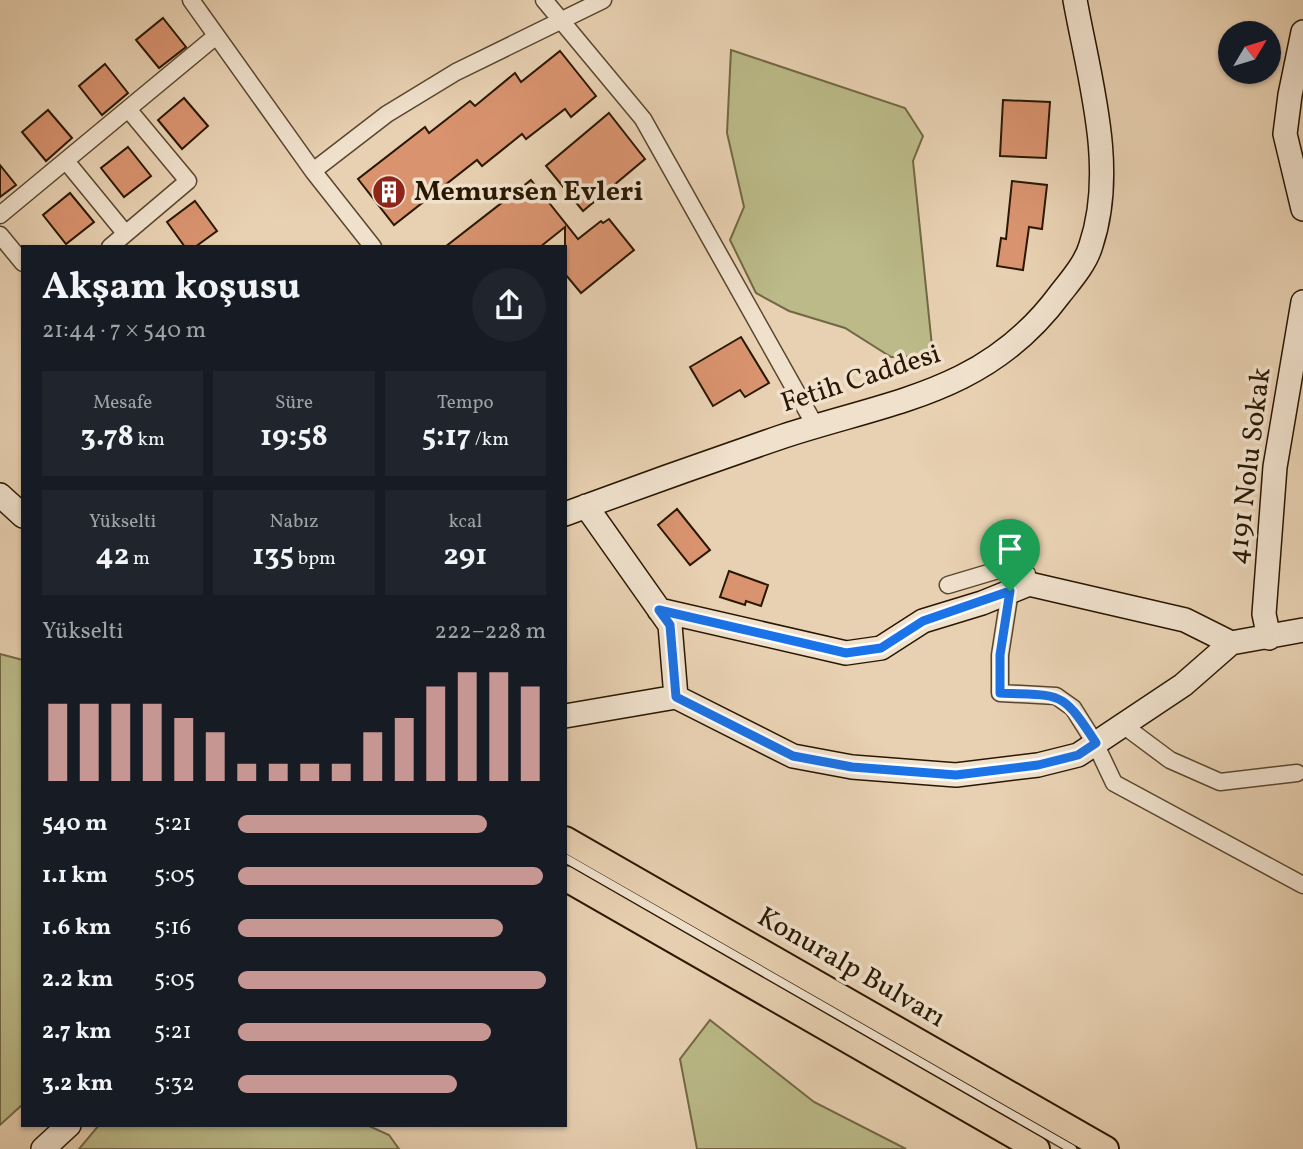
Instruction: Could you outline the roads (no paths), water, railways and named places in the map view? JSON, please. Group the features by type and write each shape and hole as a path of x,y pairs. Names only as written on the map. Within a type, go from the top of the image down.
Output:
{"main road":[{"name":"Konuralp Bulvarı","path":"567,840 1106,1149"},
{"path":"567,879 1037,1149"}],"street":[{"path":"191,0 313,171 371,245"},
{"path":"544,0 590,52 643,119 816,426"},
{"path":"313,171 387,114 456,72 562,23 603,0"},
{"name":"Fetih Caddesi","path":"575,510 660,478 816,426 929,393 991,363 1048,310 1072,279 1091,247 1102,172 1098,129 1075,0"},
{"path":"1303,32 1290,95 1286,134 1303,209"},
{"path":"0,215 216,36"},
{"path":"112,245 188,181 128,109"},
{"path":"66,161 125,233"},
{"path":"0,235 21,261"},
{"name":"4191 Nolu Sokak","path":"1269,638 1264,614 1275,467 1303,302"},
{"path":"0,495 21,514"},
{"path":"575,510 670,625 676,697"},
{"path":"948,585 1015,565 1027,574 1019,587 1000,655 1000,693 1056,696 1073,708 1096,743 1114,783 1303,885"},
{"path":"659,610 846,653 881,648 923,621 1019,587 1185,620 1231,643"},
{"path":"567,716 676,697 793,756 852,767 956,775 1038,765 1078,755 1183,685 1231,643 1303,630"},
{"path":"1123,725 1170,760 1220,782 1297,773"},
{"path":"43,1149 67,1127"}],"lane":[{"path":"567,859 1072,1149"}],"place":[{"name":"Memursen Evleri","path":"389,192"}]}
